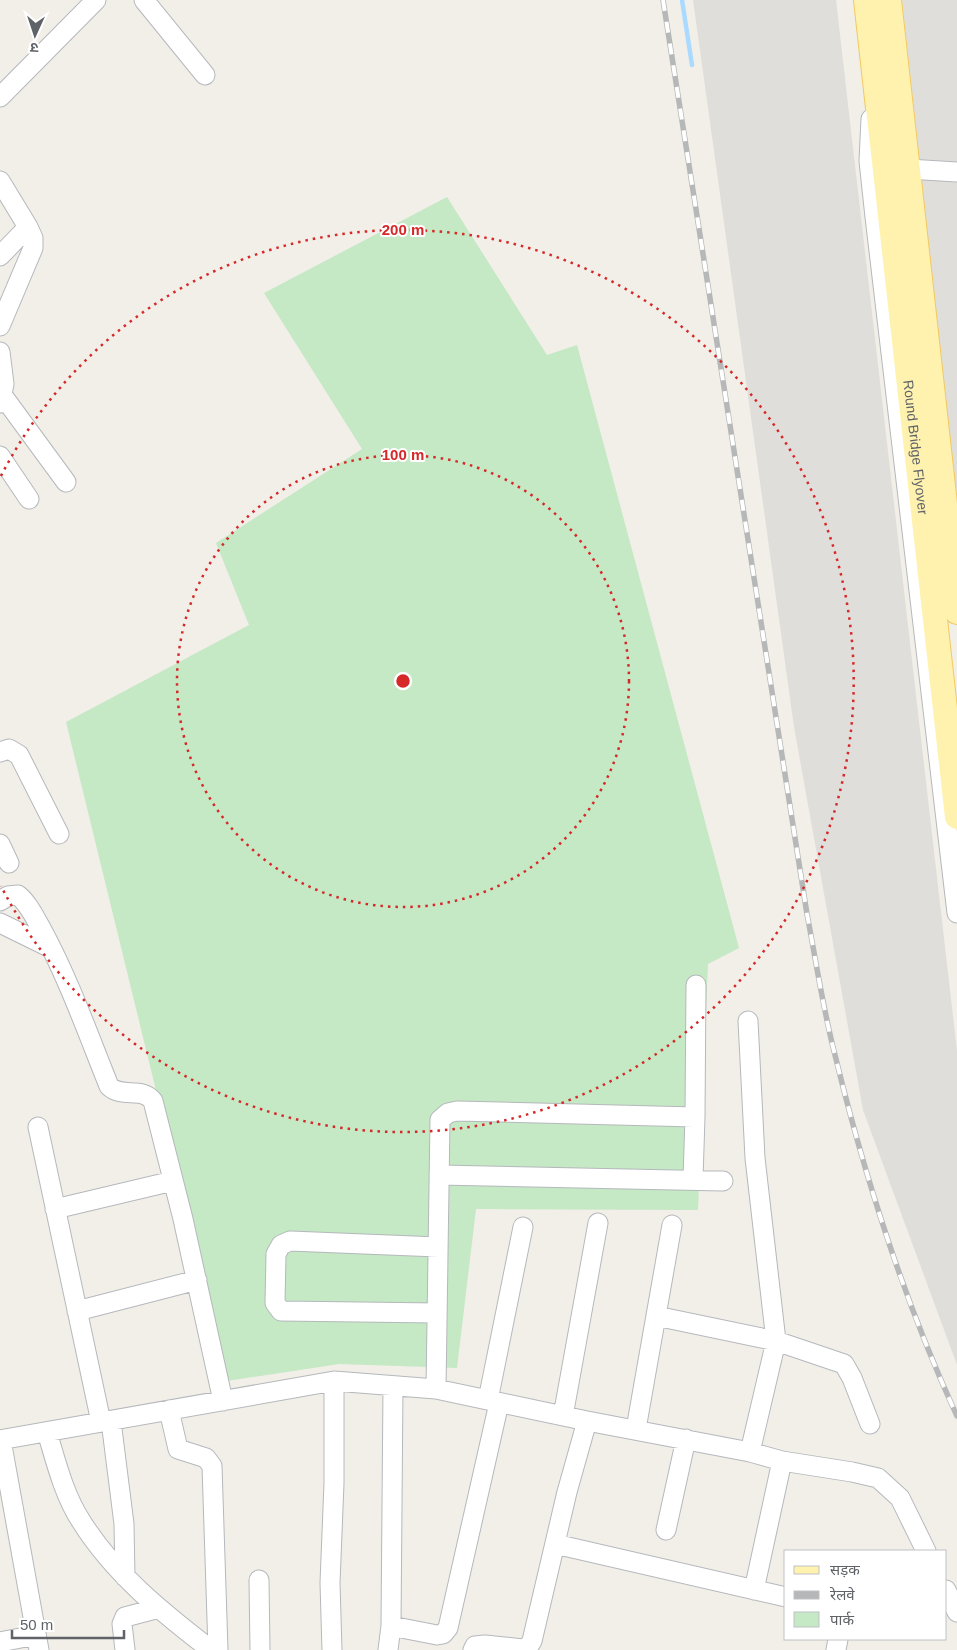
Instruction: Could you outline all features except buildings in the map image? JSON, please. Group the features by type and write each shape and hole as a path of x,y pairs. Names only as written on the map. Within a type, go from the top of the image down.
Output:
{"main road":[{"name":"Round Bridge Flyover","path":"866,0 875,77 905,175 957,612"},
{"path":"889,0 905,175"},
{"name":"Round Bridge Flyover","path":"905,175 957,817"}],"street":[{"path":"144,0 205,75"},
{"path":"899,0 905,175 957,529"},
{"path":"0,97 89,3"},
{"path":"875,77 870,170 957,913"},
{"path":"905,175 957,172"},
{"path":"0,181 33,238 33,248 0,326"},
{"path":"0,256 28,227"},
{"path":"0,352 4,373 1,400 66,482"},
{"path":"0,456 29,499"},
{"path":"0,752 9,749 19,755 59,834"},
{"path":"0,844 9,863"},
{"path":"0,901 14,895 24,900 51,948 109,1086 119,1093 142,1093 149,1096 153,1101 197,1280 224,1401"},
{"path":"0,923 51,948"},
{"path":"693,1179 696,986"},
{"path":"748,1021 755,1158 776,1341 750,1452"},
{"path":"436,1389 440,1120 448,1112 695,1117"},
{"path":"38,1127 77,1311 106,1421 124,1524 125,1577"},
{"path":"440,1176 723,1180"},
{"path":"55,1209 173,1181"},
{"path":"563,1416 598,1223"},
{"path":"636,1429 672,1225"},
{"path":"391,1626 438,1635 443,1634 448,1628 493,1401 523,1227"},
{"path":"437,1313 281,1311 275,1303 276,1254 281,1245 290,1241 438,1247"},
{"path":"77,1311 197,1280"},
{"path":"656,1316 776,1341 844,1364 852,1378 870,1424"},
{"path":"332,1650 330,1583 334,1483 334,1381"},
{"path":"0,1642 38,1642 0,1440 334,1381 436,1389 587,1421 750,1452 782,1461 878,1478 900,1498 926,1550"},
{"path":"388,1650 391,1626 393,1386"},
{"path":"169,1410 178,1449 206,1458 212,1466 208,1648"},
{"path":"473,1650 479,1645 514,1649 528,1647 535,1629 587,1421"},
{"path":"47,1432 60,1474 80,1520 125,1577 208,1648"},
{"path":"666,1530 686,1439"},
{"path":"754,1590 782,1461"},
{"path":"555,1544 784,1597"},
{"path":"259,1580 260,1650"},
{"path":"947,1592 957,1612"},
{"path":"125,1650 122,1624 125,1617 159,1608"}],"shaded area":[{"path":"693,0 836,0 957,1051 957,1365 863,1110 794,727"},
{"path":"902,0 957,0 957,504"}],"green space":[{"path":"447,197 547,355 577,345 739,948 708,964 698,1210 476,1209 457,1368 339,1364 227,1381 66,722 249,625 216,543 362,449 264,293"}],"waterway":[{"path":"682,0 692,65"}],"railway":[{"path":"663,0 807,914 827,1020 859,1147 887,1238 920,1328 957,1416"}]}
